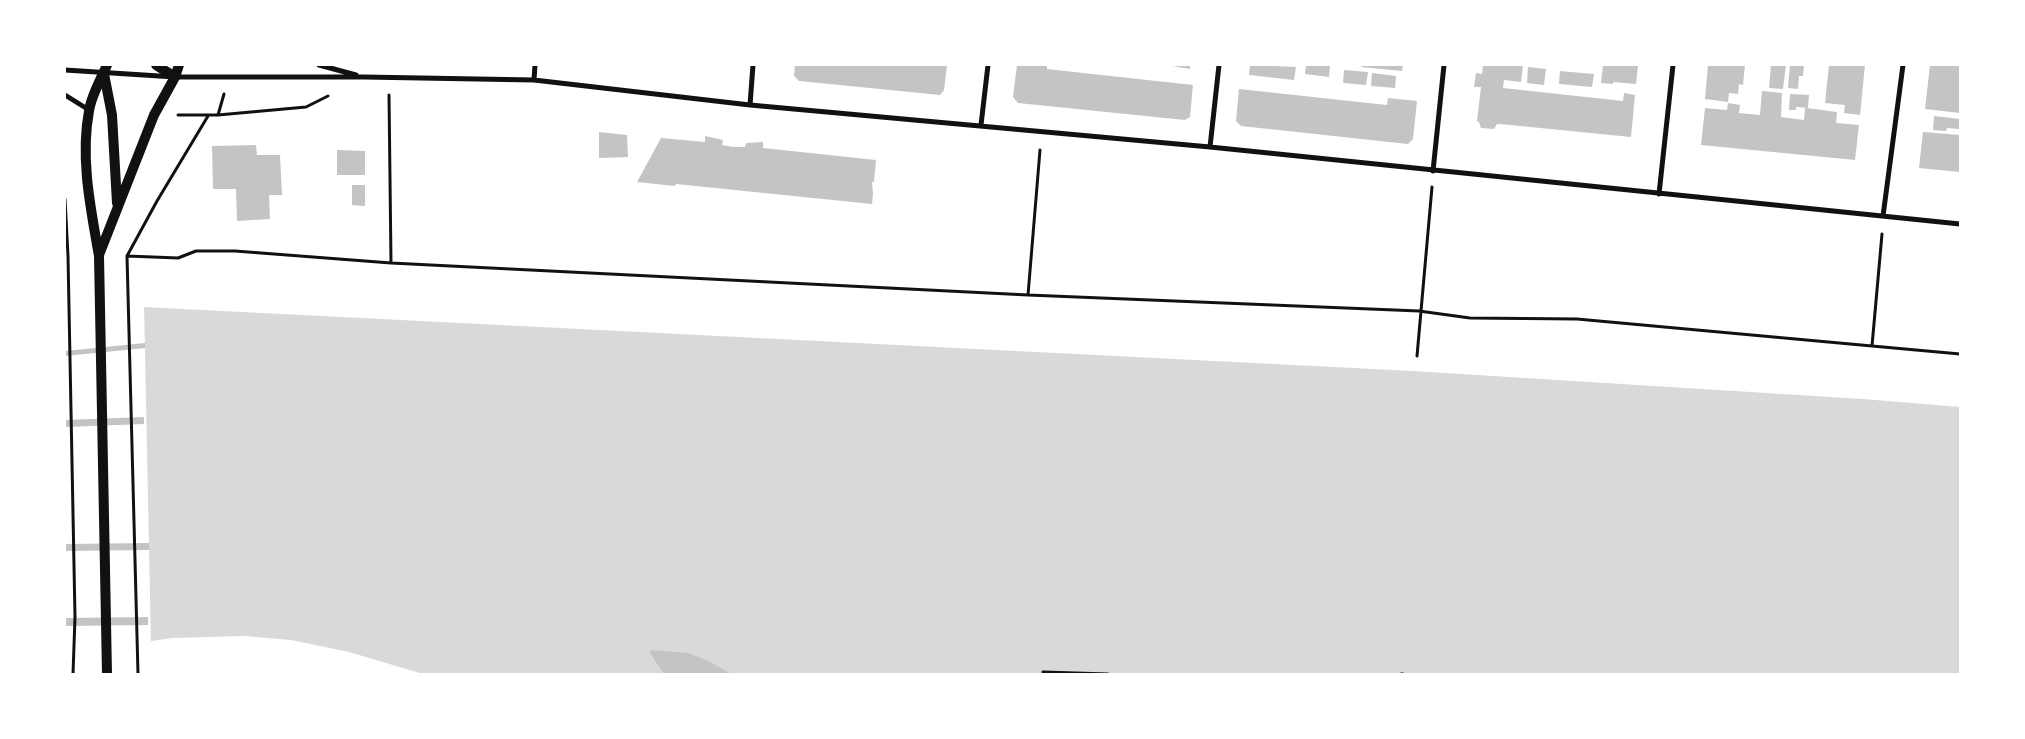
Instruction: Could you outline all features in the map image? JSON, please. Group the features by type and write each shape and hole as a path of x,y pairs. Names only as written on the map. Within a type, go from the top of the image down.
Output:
{"main road":[{"path":"156,65 175,77"},
{"path":"99,256 154,115 175,77 179,65"},
{"path":"106,69 112,115 117,207"},
{"path":"106,69 89,110 86,137 89,200 99,256 107,674"}],"street":[{"path":"319,65 364,77"},
{"path":"534,80 535,65"},
{"path":"750,105 753,65"},
{"path":"982,125 988,65"},
{"path":"1210,147 1219,65"},
{"path":"1433,171 1444,65"},
{"path":"1659,194 1673,65"},
{"path":"1883,216 1902,65"},
{"path":"65,70 106,69 175,77 364,77 534,80 750,105 1210,147 1960,224"},
{"path":"65,95 89,110"}],"path":[{"path":"218,115 229,77"},
{"path":"388,78 391,263"},
{"path":"138,674 127,256 157,201 208,116 306,107 331,94"},
{"path":"1028,295 1041,132"},
{"path":"1417,356 1419,311 1433,171"},
{"path":"65,199 68,256 75,617 73,674"},
{"path":"1872,346 1883,216"},
{"path":"127,256 178,258 196,251 235,251 391,263 1028,295 1419,311 1470,318 1577,319 1960,354"},
{"path":"1043,672 1108,674"}],"shaded area":[{"path":"143,307 1413,371 1863,399 1960,407 1960,674 423,674 349,652 291,640 243,636 172,638 65,654"}],"pier":[{"path":"65,301 144,305 151,645 65,656"}],"building":[{"path":"795,65 947,65 944,90 940,95 799,81 794,76"},
{"path":"1017,65 1047,65 1047,69 1193,85 1190,117 1185,120 1018,103 1013,97"},
{"path":"1167,65 1190,65 1190,69"},
{"path":"1250,65 1296,67 1294,80 1249,75"},
{"path":"1306,65 1330,65 1329,77 1305,74"},
{"path":"1362,65 1403,65 1402,71 1361,67"},
{"path":"1483,65 1523,65 1521,82 1504,80 1503,88 1623,101 1624,93 1635,95 1631,137 1500,124 1497,124 1494,129 1481,128 1477,121 1481,87 1474,87 1476,73 1482,74"},
{"path":"1603,65 1638,65 1636,84 1601,83"},
{"path":"1708,65 1745,65 1743,85 1739,84 1738,94 1729,93 1728,102 1705,99"},
{"path":"1771,65 1786,65 1783,89 1769,88"},
{"path":"1790,65 1804,65 1803,76 1799,76 1798,89 1788,88"},
{"path":"1829,65 1865,65 1860,115 1844,113 1845,105 1825,103"},
{"path":"1930,65 1960,65 1960,113 1925,109"},
{"path":"1528,67 1546,69 1544,85 1527,83"},
{"path":"1344,70 1368,72 1366,85 1343,83"},
{"path":"1560,71 1594,74 1592,87 1559,84"},
{"path":"1372,73 1396,76 1395,88 1371,86"},
{"path":"1239,89 1387,105 1388,98 1417,101 1413,139 1408,144 1241,126 1236,121"},
{"path":"1762,91 1782,93 1781,117 1804,120 1805,108 1815,109 1837,112 1836,123 1859,125 1855,160 1701,145 1705,108 1727,110 1728,103 1740,105 1739,113 1760,115"},
{"path":"1790,94 1809,95 1808,108 1796,107 1796,110 1789,110"},
{"path":"1934,116 1960,119 1959,129 1933,130"},
{"path":"599,132 627,135 628,157 599,158"},
{"path":"1923,132 1960,135 1960,172 1919,168"},
{"path":"705,136 723,140 722,145 733,147 745,147 746,143 763,142 763,148 876,160 874,182 872,182 872,204 676,184 675,186 637,182 661,138 705,142"},
{"path":"256,145 257,155 280,155 282,195 269,195 270,219 237,221 236,189 213,189 212,146"},
{"path":"337,150 365,151 365,175 337,175"},
{"path":"352,185 365,185 365,206 352,205"},
{"path":"145,343 145,348 65,356 65,351"},
{"path":"144,417 144,424 65,427 65,420"},
{"path":"149,543 149,550 65,551 65,544"},
{"path":"148,617 148,625 65,626 65,618"},
{"path":"650,650 688,653 732,674 664,674 650,653"}]}
